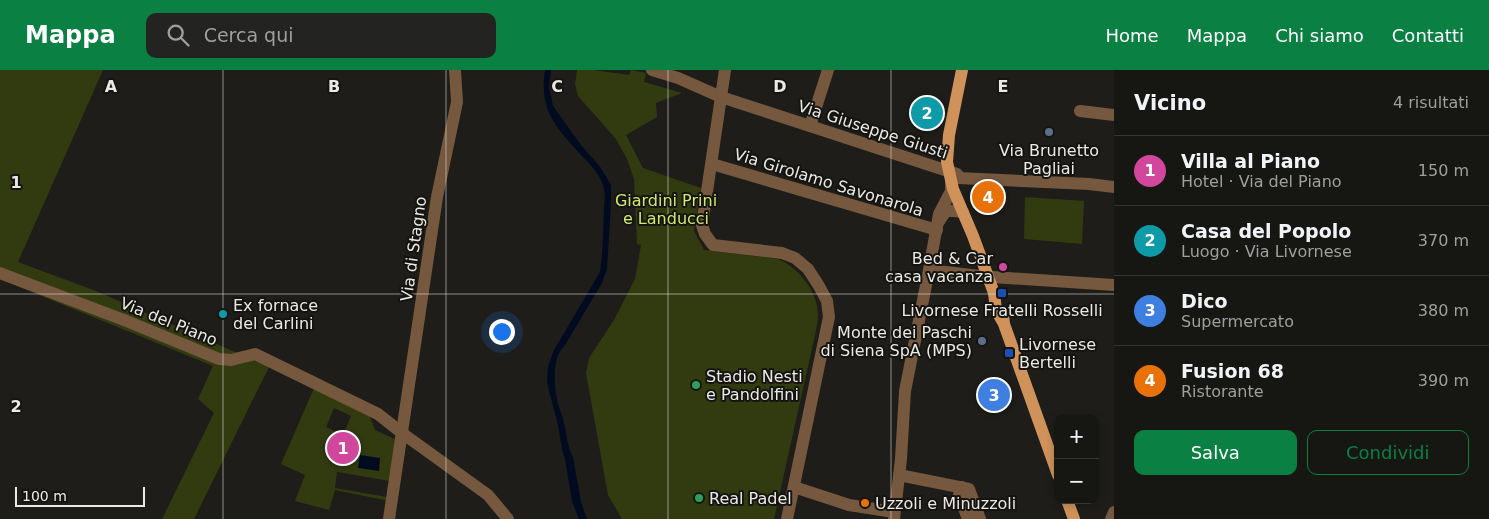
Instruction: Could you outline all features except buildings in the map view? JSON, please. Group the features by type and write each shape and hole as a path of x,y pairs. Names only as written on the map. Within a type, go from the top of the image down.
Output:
{"main road":[{"path":"962,70 952,114 947,151 961,203 991,277 994,293 1002,307 1003,322 1054,464"},
{"path":"961,203 973,236"},
{"path":"1068,504 1074,519"}],"street":[{"name":"Via di Stagno","path":"402,433 437,197 456,102 455,70"},
{"name":"Via Giuseppe Giusti","path":"652,70 678,78 721,97 954,176 1114,187"},
{"path":"725,70 702,225 705,234 713,246 782,253 795,258 808,269 827,301 829,317 787,519"},
{"path":"810,126 828,70"},
{"path":"1080,110 1114,115"},
{"name":"Via Girolamo Savonarola","path":"712,164 937,227"},
{"path":"794,487 849,505 894,516 905,391 941,209 951,191 954,176"},
{"path":"937,227 946,212 953,211 961,203"},
{"path":"930,270 991,277 1114,285"},
{"name":"Via del Piano","path":"0,273 124,320 219,359 231,360 255,354 378,414 488,495 508,519"},
{"path":"389,519 402,433"},
{"path":"899,475 966,488"},
{"path":"966,488 959,495 968,519"},
{"path":"966,488 980,519"},
{"path":"1111,519 1114,512"}],"green space":[{"path":"0,70 103,70 18,262 96,291 269,367 194,519 162,519 214,413 198,399 213,366 0,279"},
{"name":"Stadio Nesti e Pandolfini","path":"577,70 594,70 629,75 631,70 646,73 644,82 682,93 656,103 657,117 626,135 643,168 701,188 694,231 704,250 778,259 793,268 800,275 815,298 818,315 817,325 774,519 622,519 608,495 586,373 589,358 614,320 635,279 641,245 637,244 634,179 627,159 616,139 578,96 575,84"},
{"path":"1025,197 1084,201 1082,244 1024,239"},
{"path":"314,388 368,412 375,430 401,442 389,501 335,490 329,510 295,501 305,475 281,464","holes":["334,408 351,416 343,435 326,427","337,472 390,481 387,497 335,488"]}],"water":[{"path":"545,70 551,70 549,87 553,106 581,145 601,168 611,185 607,269 602,283 557,357 555,373 555,389 558,404 564,421 569,449 573,457 581,502 587,519 579,519 572,501 558,425 547,383 548,366 554,350 600,272 605,198 604,188 596,172 563,135 551,116 544,96"},
{"path":"360,455 380,458 379,471 358,468"}],"place":[{"name":"Casa del Popolo","path":"927,113"},
{"name":"Via Brunetto Pagliai","path":"1049,132"},
{"name":"Fusion 68","path":"988,197"},
{"name":"Bed & Car casa vacanza","path":"1003,267"},
{"name":"Livornese Fratelli Rosselli","path":"1002,293"},
{"name":"Ex fornace del Carlini","path":"223,314"},
{"name":"Monte dei Paschi di Siena SpA (MPS)","path":"982,341"},
{"name":"Livornese Bertelli","path":"1009,353"},
{"name":"Stadio Nesti e Pandolfini","path":"696,385"},
{"name":"Dico","path":"994,395"},
{"name":"Villa al Piano","path":"343,448"},
{"name":"Real Padel","path":"699,498"},
{"name":"Uzzoli e Minuzzoli","path":"865,503"}],"park label":[{"name":"Giardini Prini e Landucci","path":"666,209"}]}
